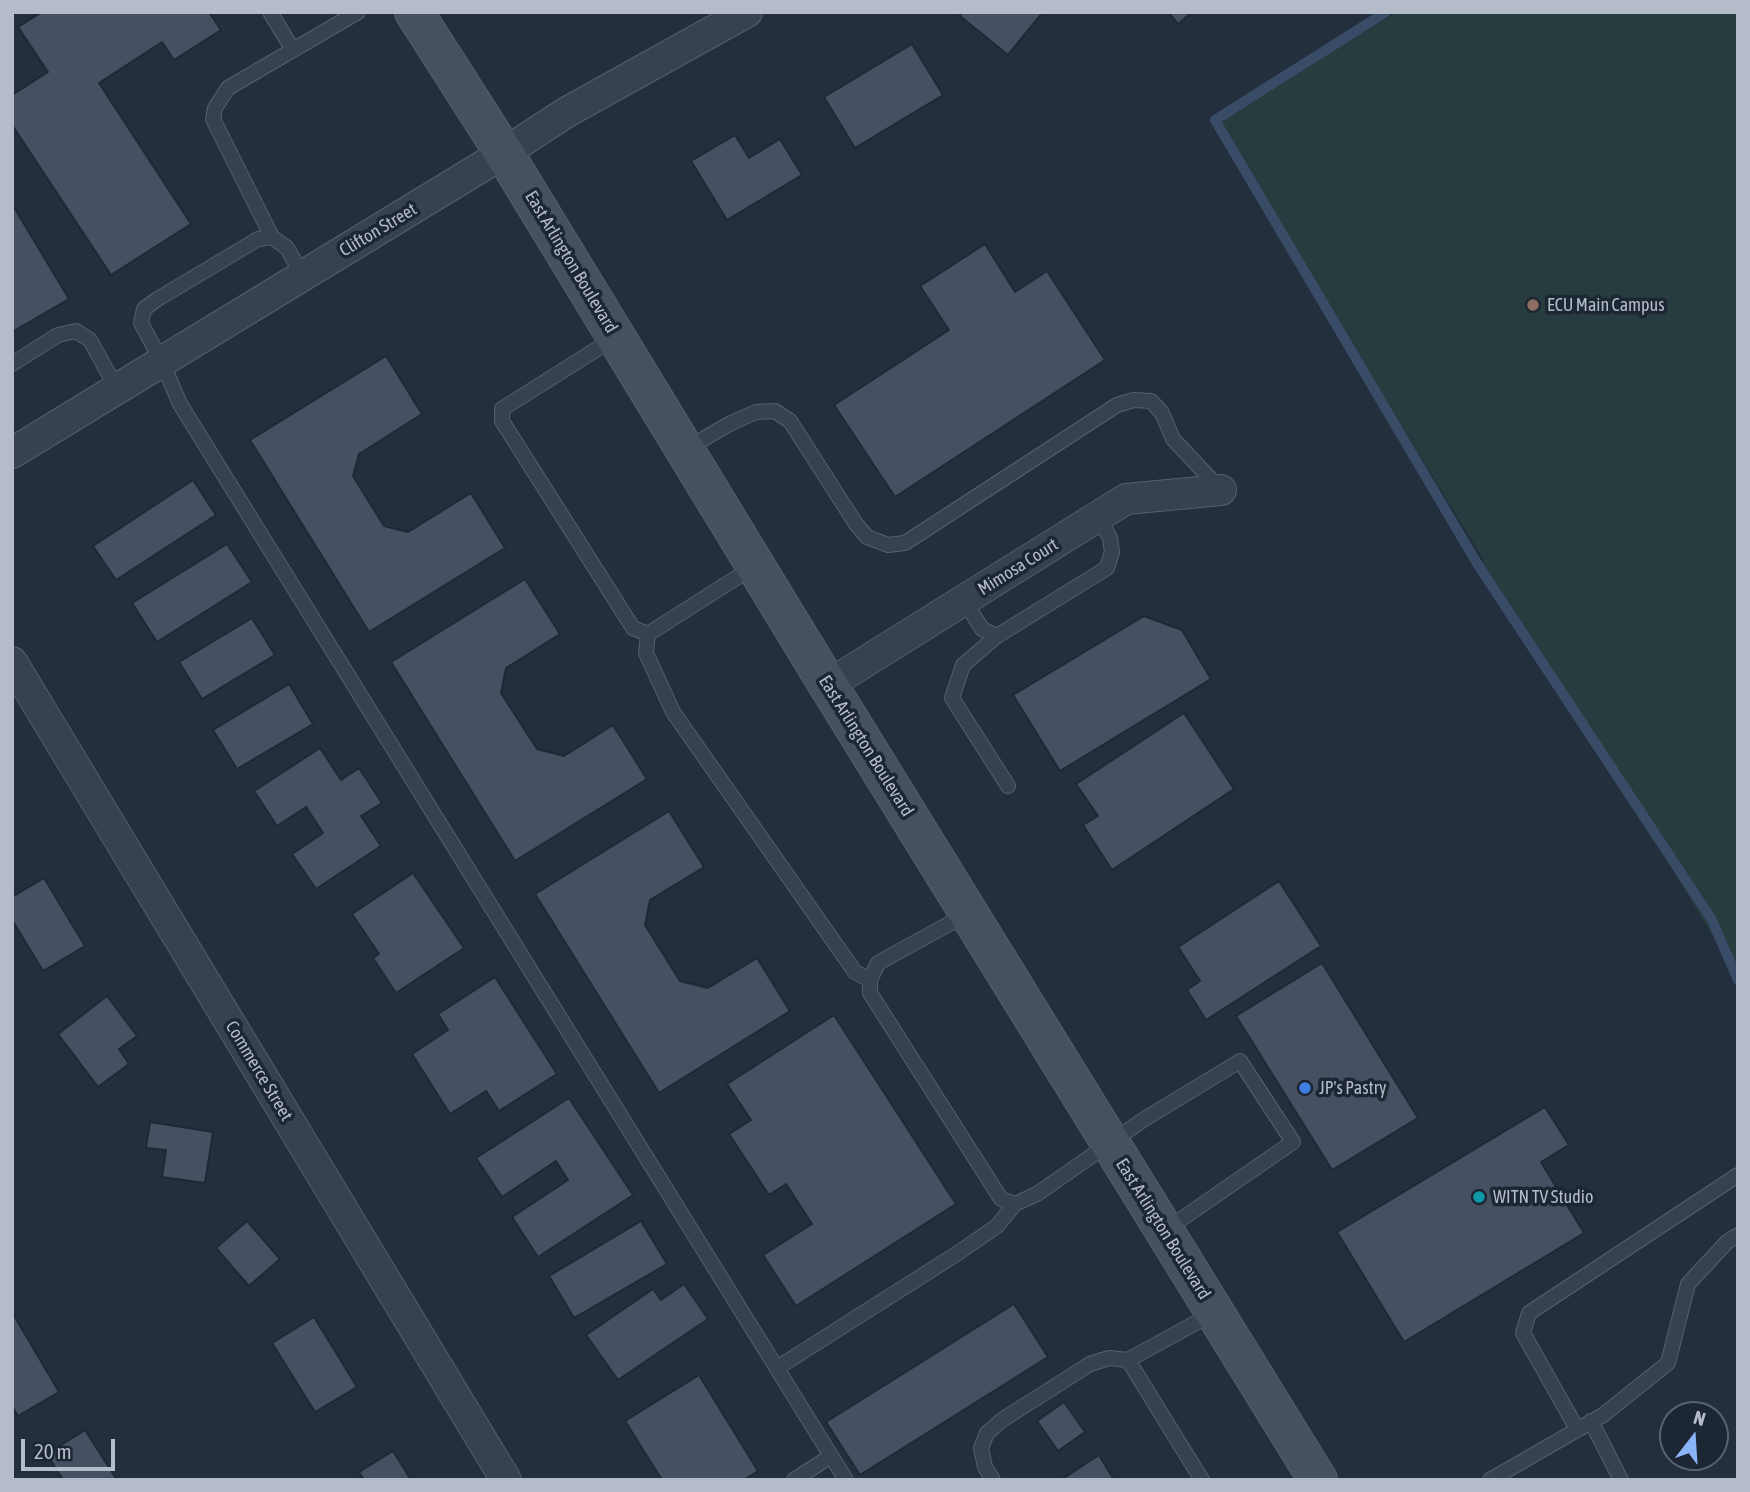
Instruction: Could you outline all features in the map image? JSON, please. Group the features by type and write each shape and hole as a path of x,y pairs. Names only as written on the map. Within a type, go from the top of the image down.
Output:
{"main road":[{"name":"East Arlington Boulevard","path":"414,12 504,153 1318,1480"}],"street":[{"name":"Clifton Street","path":"12,453 504,153 566,111 747,12"},
{"name":"Mimosa Court","path":"828,685 1126,499 1222,490"},
{"name":"Commerce Street","path":"12,662 506,1480"}],"lane":[{"path":"270,12 293,50"},
{"path":"303,275 287,248 272,237 213,119 215,108 228,88 358,12"},
{"path":"272,237 258,239 144,309 141,323 180,404 846,1480"},
{"path":"12,364 58,335 76,331 90,340 117,389"},
{"path":"616,337 502,409 502,421 633,628 648,634"},
{"path":"685,450 756,412 775,411 790,421 856,524 867,537 888,545 905,543 1117,405 1134,400 1151,401 1162,413 1172,439 1222,490"},
{"path":"1008,786 952,698 963,665 997,636 1107,568 1112,552 1111,545 1098,516"},
{"path":"648,634 755,566"},
{"path":"964,600 982,629 997,636"},
{"path":"648,634 646,653 673,712 855,972 870,979"},
{"path":"969,913 878,963 870,979 870,993 1001,1199 1014,1204"},
{"path":"777,1368 958,1253 997,1226 1014,1204 1037,1194 1110,1142 1240,1061 1293,1142 1165,1231"},
{"path":"1577,1429 1523,1333 1530,1313 1738,1175"},
{"path":"1490,1480 1603,1415 1668,1363 1688,1283 1727,1242 1738,1235"},
{"path":"993,1480 985,1467 981,1448 987,1433 1002,1420 1090,1364 1109,1358 1128,1360 1215,1312"},
{"path":"1128,1360 1202,1480"},
{"path":"1591,1421 1621,1480"},
{"path":"794,1480 831,1456"}],"green space":[{"name":"ECU Main Campus","path":"1398,12 1738,12 1738,962 1731,966 1599,748 1478,565 1484,560 1215,120"}],"building":[{"path":"42,12 209,12 221,30 174,60 162,42 99,83 191,224 111,275 12,125 12,95 48,72 18,27"},
{"path":"963,12 1043,12 1008,55 960,16"},
{"path":"1168,12 1192,12 1178,24"},
{"path":"912,44 943,95 855,148 824,97"},
{"path":"735,135 749,158 780,139 802,175 727,220 691,161"},
{"path":"12,204 69,299 12,332"},
{"path":"985,244 1015,292 1047,271 1105,360 895,497 834,405 949,330 920,286"},
{"path":"386,356 422,414 359,454 353,476 384,526 408,532 471,493 505,548 369,632 250,440"},
{"path":"193,480 216,515 116,580 93,546"},
{"path":"227,544 252,582 157,642 132,603"},
{"path":"525,579 560,634 506,668 501,693 537,749 564,756 613,725 647,779 515,861 391,662"},
{"path":"1144,616 1182,630 1211,679 1060,771 1013,695"},
{"path":"252,618 275,655 202,699 179,662"},
{"path":"289,684 313,724 237,769 213,730"},
{"path":"1184,713 1234,789 1112,870 1083,825 1098,816 1076,784"},
{"path":"320,748 341,780 359,768 382,803 361,816 381,846 316,889 292,854 323,833 306,807 277,826 254,791"},
{"path":"669,811 704,867 650,900 645,925 680,981 708,988 757,958 790,1011 659,1093 535,894"},
{"path":"413,873 464,948 396,993 373,958 379,954 352,914"},
{"path":"44,878 85,946 43,971 12,920 12,897"},
{"path":"1279,881 1321,946 1206,1020 1187,990 1200,981 1178,947"},
{"path":"1322,963 1418,1118 1332,1170 1236,1016"},
{"path":"495,977 557,1074 499,1111 486,1091 450,1114 412,1054 448,1030 438,1014"},
{"path":"107,996 137,1036 119,1049 129,1064 98,1087 58,1034"},
{"path":"834,1015 956,1204 796,1306 763,1255 812,1224 786,1184 769,1195 729,1134 751,1120 727,1084"},
{"path":"569,1098 633,1195 538,1257 512,1217 568,1180 556,1161 502,1197 476,1158"},
{"name":"WITN TV Studio","path":"1545,1107 1569,1145 1541,1162 1584,1233 1404,1342 1337,1232"},
{"path":"150,1122 213,1132 205,1183 162,1177 166,1150 146,1148"},
{"path":"247,1221 280,1259 249,1286 216,1248"},
{"path":"641,1221 667,1264 574,1318 549,1276"},
{"path":"684,1284 708,1319 618,1380 586,1335 653,1289 661,1300"},
{"path":"1014,1304 1048,1357 860,1475 826,1422"},
{"path":"12,1312 59,1392 18,1416 12,1406"},
{"path":"314,1317 357,1387 315,1412 272,1343"},
{"path":"699,1375 758,1471 744,1480 662,1480 625,1421"},
{"path":"1064,1402 1085,1432 1058,1451 1037,1421"},
{"path":"85,1430 117,1480 63,1480 47,1454"},
{"path":"393,1451 411,1480 364,1480 359,1472"},
{"path":"1099,1455 1114,1480 1061,1480"}],"waterway":[{"path":"1386,12 1215,120 1478,565 1712,920 1738,980"}],"place":[{"name":"ECU Main Campus","path":"1533,305"},
{"name":"JP's Pastry","path":"1305,1088"},
{"name":"WITN TV Studio","path":"1479,1197"}]}
